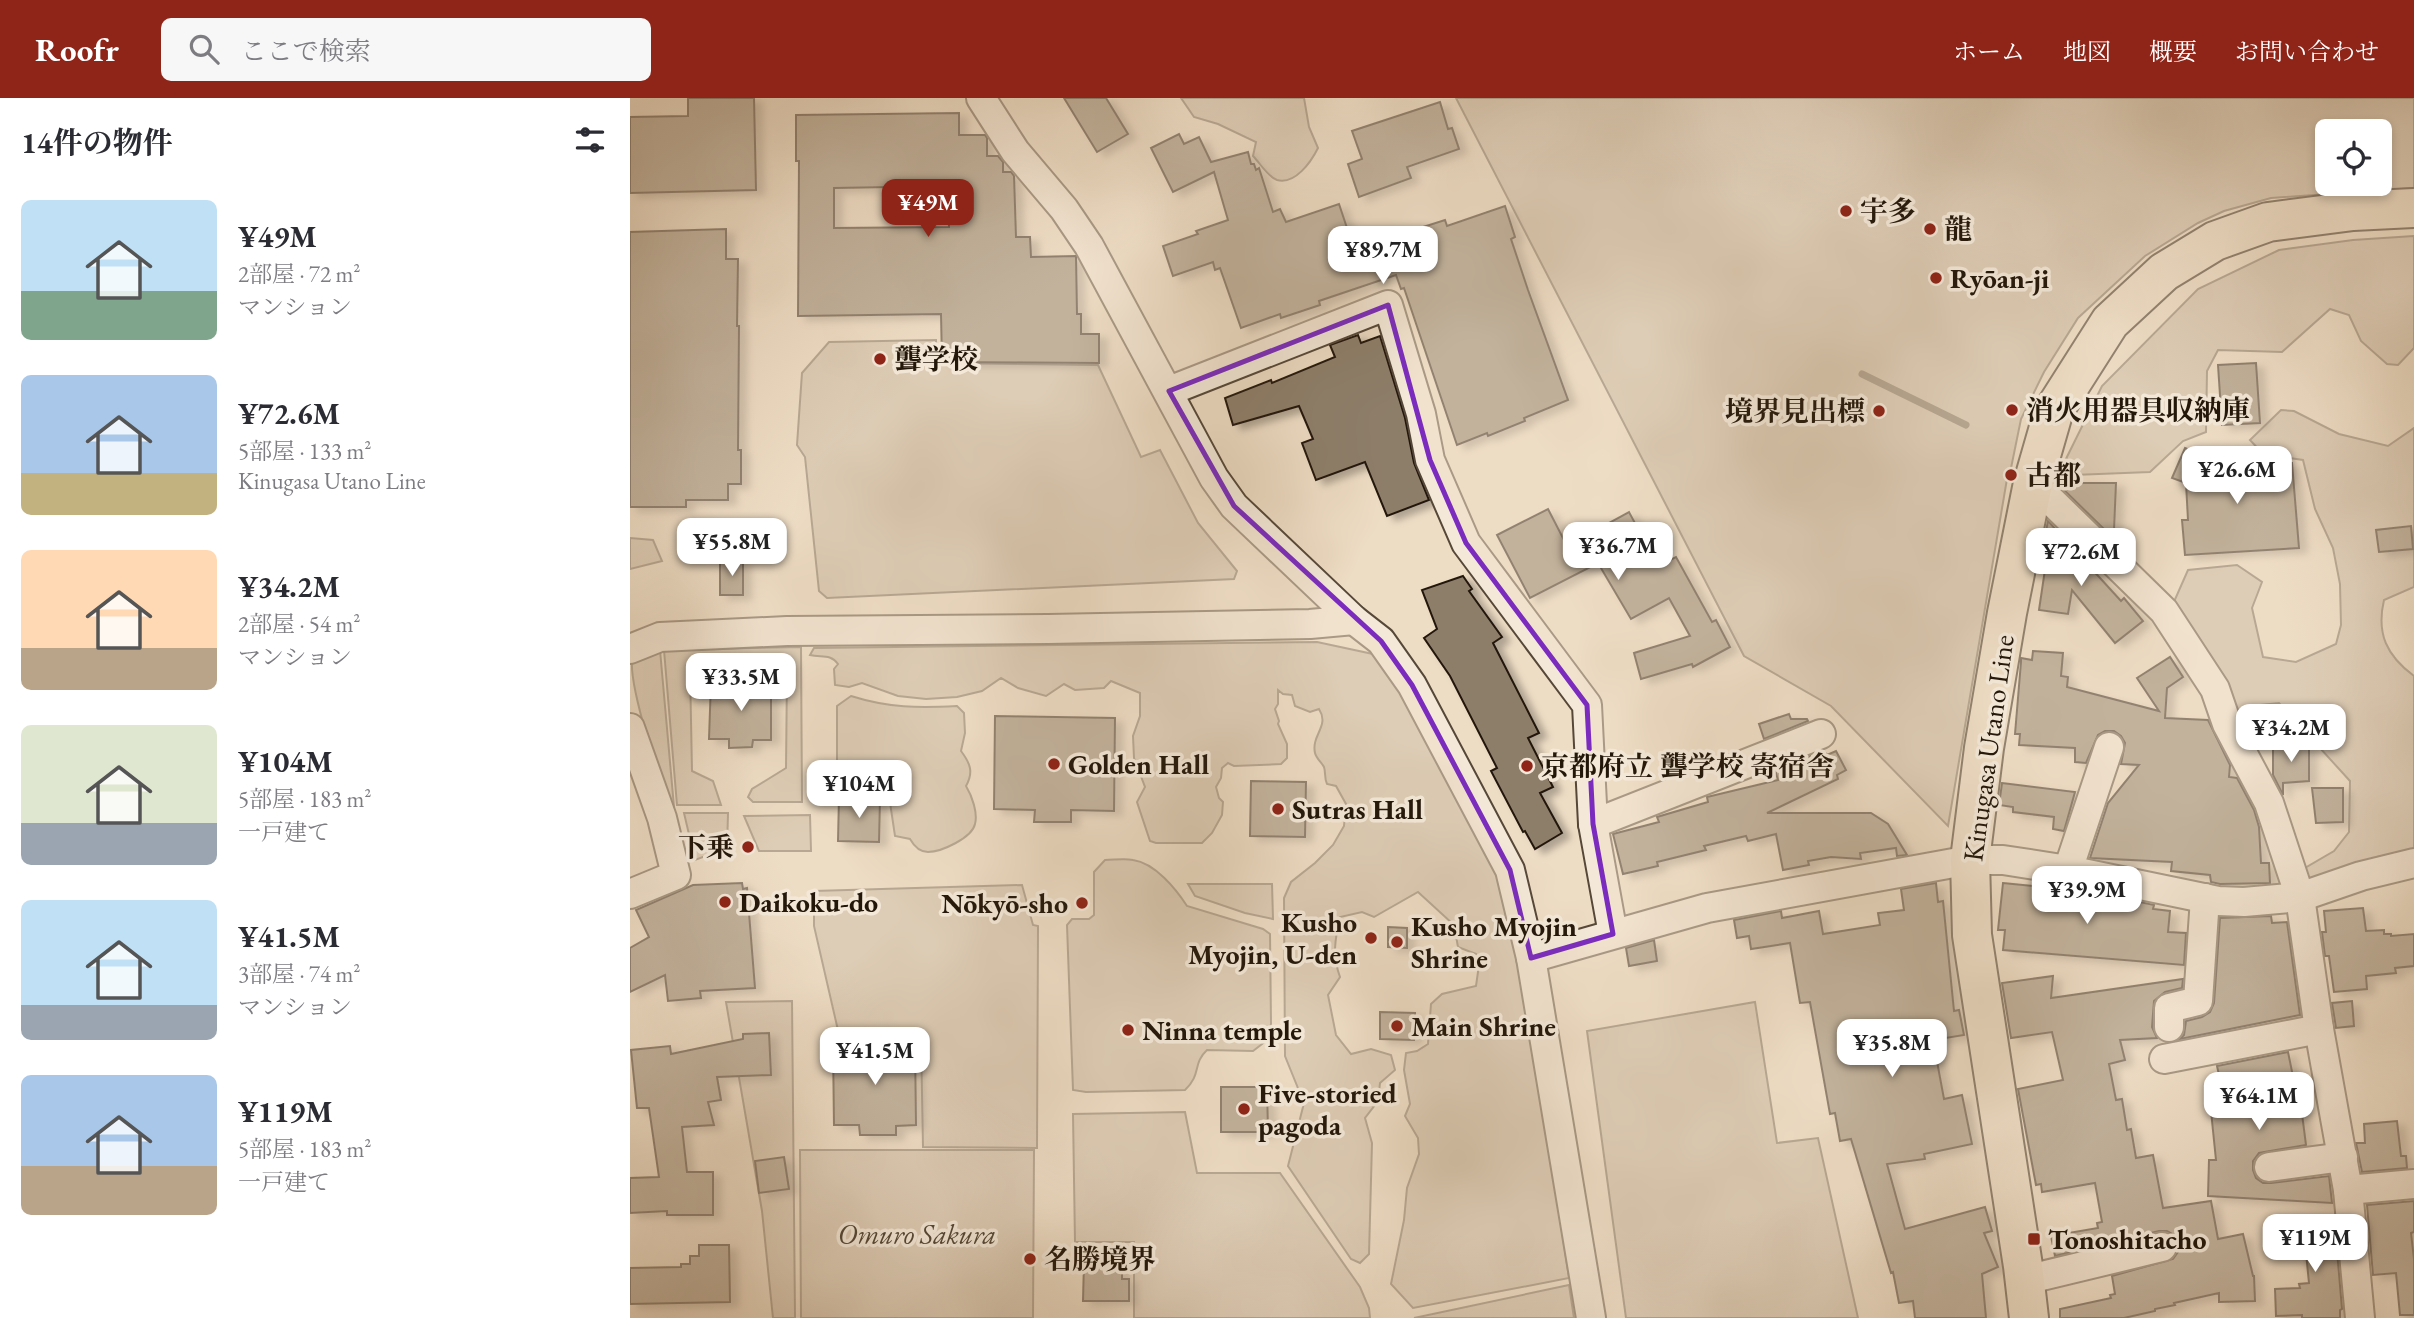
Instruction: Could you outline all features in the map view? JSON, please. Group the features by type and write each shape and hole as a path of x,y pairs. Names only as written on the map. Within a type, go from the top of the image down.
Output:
{"main road":[{"name":"Kinugasa Utano Line","path":"2029,1318 1972,935 1970,860 1989,721 2034,484 2054,410 2110,322 2164,272 2215,241 2267,222 2353,211 2414,208"}],"street":[{"path":"981,98 1015,151 1064,209 1089,246 1214,478 1234,506 1354,620 1381,641 1412,685 1510,870 1531,958 1591,1318"},
{"path":"1169,391 1388,305 1421,414 1430,460 1466,543 1587,705 1593,824 1613,934"},
{"path":"2034,484 2164,611 2215,689 2227,724 2269,803 2300,897 2319,1029 2348,1190 2360,1318"},
{"path":"630,649 660,637 787,631 1062,629 1310,624 1354,620"},
{"path":"630,728 662,818 676,875 630,894"},
{"path":"1593,824 1821,734"},
{"path":"2068,870 2109,747"},
{"path":"1531,958 1707,908 1970,860 2003,860 2068,870 2205,898 2244,902 2300,897 2361,876 2414,863"},
{"path":"2169,1027 2169,1008 2198,1001 2205,898"},
{"path":"2164,1059 2319,1029"},
{"path":"2269,1167 2343,1157"},
{"path":"2348,1190 2414,1184"},
{"path":"2025,1280 2162,1247"}],"highlighted area":[{"path":"1388,305 1430,460 1466,543 1587,705 1593,824 1613,934 1531,958 1510,870 1412,685 1381,641 1234,506 1169,391"}],"green space":[{"path":"1181,98 1304,98 1309,127 1318,148 1307,166 1296,176 1284,181 1277,180 1267,173 1253,156 1256,142 1218,124 1194,117"},
{"path":"1456,98 2414,98 2414,188 2392,190 2392,119 2315,119 2315,195 2271,198 2224,211 2198,223 2145,256 2078,318 2044,372 2021,419 2008,473 1948,826 1831,706 1744,656"},
{"path":"2414,236 2414,348 2398,365 2387,364 2361,341 2349,315 2330,309 2282,352 2218,350 2207,371 2206,432 2183,441 2150,472 2073,475 2060,471 2102,386 2198,289 2279,250 2353,240"},
{"path":"936,340 937,363 1098,365 1141,457 1160,450 1198,523 1237,571 1234,579 827,598 819,591 805,457 797,445 802,373 829,342"},
{"path":"2281,410 2294,411 2339,434 2388,446 2414,428 2414,587 2384,600 2382,623 2383,634 2391,652 2414,676 2414,855 2310,885 2305,868 2334,851 2349,832 2350,781 2279,703 2261,705 2261,729 2246,742 2173,604 2188,570 2237,565 2262,582 2252,608 2263,657 2296,662 2336,644 2341,625 2340,584 2333,548 2315,509 2303,460 2263,454 2250,440"},
{"path":"630,538 653,540 662,561 630,569"},
{"path":"1317,642 1382,656 1501,871 1520,956 1569,1278 1413,1308 1391,1284 1404,1220 1407,1188 1419,1154 1418,1138 1405,1116 1410,1104 1404,1070 1406,1053 1417,1051 1428,1044 1431,1004 1442,994 1476,986 1478,972 1476,954 1458,947 1454,925 1418,892 1374,917 1362,912 1340,917 1337,933 1335,954 1340,977 1328,995 1336,1035 1351,1054 1371,1049 1391,1055 1395,1070 1380,1083 1378,1101 1365,1118 1372,1143 1369,1254 1360,1263 1351,1259 1288,1166 1304,1103 1285,1056 1284,898 1291,882 1333,845 1344,826 1346,804 1336,786 1327,784 1324,767 1315,753 1315,741 1322,726 1319,709 1310,712 1295,706 1292,695 1278,690 1278,704 1275,709 1287,744 1287,758 1281,764 1234,766 1228,763 1222,768 1216,787 1223,802 1222,815 1212,833 1202,843 1156,843 1150,841 1137,802 1145,787 1134,758 1133,736 1140,716 1140,693 1111,681 1104,688 1075,690 1064,684 1046,696 1018,688 1001,678 982,691 957,697 926,699 898,696 862,683 849,687 835,685 834,669 838,664 829,657 810,655 814,648"},
{"path":"801,647 802,802 753,802 748,797 752,789 786,768 787,673 778,665 698,665 690,670 692,771 713,781 721,805 677,805 664,650"},
{"path":"660,650 674,807 669,807 659,776 640,712 633,675 632,662"},
{"path":"851,696 904,706 957,706 964,713 965,733 961,751 970,768 966,786 976,815 973,829 968,834 940,850 922,851 910,839 895,836 888,789 874,786 844,787 837,780 837,706"},
{"path":"684,813 728,813 727,848 695,860"},
{"path":"810,815 811,851 759,851 744,816"},
{"path":"1126,859 1141,862 1157,871 1187,906 1263,929 1270,934 1271,1024 1266,1041 1253,1051 1207,1050 1202,1055 1194,1079 1185,1090 1073,1090 1067,925 1072,919 1089,919 1094,915 1094,872 1105,860"},
{"path":"1188,884 1272,884 1273,919 1245,913 1195,896"},
{"path":"1022,885 1033,925 1038,926 1037,1148 923,1147 921,1040 840,1039 814,926 814,891"},
{"path":"792,1001 795,1318 773,1318 762,1211 726,1002"},
{"path":"1755,1002 1777,1143 1818,1138 1858,1318 1626,1318 1587,1031"},
{"path":"1185,1112 1197,1173 1280,1173 1360,1287 1369,1308 1370,1318 1134,1318 1134,1242 1075,1242 1073,1114"},
{"name":"Omuro Sakura","path":"800,1150 1034,1150 1033,1318 801,1318"},
{"path":"1569,1285 1574,1318 1414,1318"}],"building":[{"path":"688,98 754,98 756,190 630,193 630,117 688,116"},
{"path":"1064,98 1106,98 1128,134 1097,152"},
{"path":"1440,102 1448,129 1452,128 1459,149 1407,167 1411,178 1359,197 1348,164 1362,159 1352,131"},
{"path":"959,113 959,135 985,135 987,156 998,156 1003,162 1003,172 1011,172 1014,176 1016,237 1030,237 1031,257 1076,256 1077,314 1081,314 1081,334 1099,334 1099,363 942,362 941,314 798,316 799,161 796,161 796,115","holes":["948,186 949,227 834,228 834,188"]},
{"path":"1179,134 1184,144 1199,137 1211,162 1248,152 1251,164 1254,164 1256,170 1259,168 1273,212 1280,209 1286,222 1339,204 1354,249 1445,220 1447,226 1505,206 1515,237 1511,239 1568,400 1488,436 1487,433 1457,445 1404,288 1401,289 1396,275 1319,301 1320,305 1281,318 1280,314 1241,328 1220,268 1215,270 1213,262 1173,276 1163,246 1228,220 1214,172 1173,192 1151,148"},
{"path":"726,229 726,259 738,259 738,450 741,450 741,484 728,484 728,500 686,500 686,507 630,507 630,232"},
{"path":"1358,335 1361,343 1380,336 1405,418 1414,463 1429,500 1387,516 1365,462 1316,480 1302,443 1313,439 1299,406 1233,425 1225,398 1271,380 1272,383 1335,357 1330,345"},
{"path":"2256,363 2260,423 2222,425 2218,365"},
{"path":"2185,448 2229,467 2292,463 2299,548 2185,555 2182,520 2188,520 2186,483 2172,478"},
{"path":"2060,483 2116,483 2114,530 2105,530"},
{"path":"1548,509 1567,546 1629,512 1658,566 1676,557 1712,622 1716,620 1730,647 1693,667 1692,664 1641,679 1634,653 1690,636 1669,598 1631,619 1598,563 1530,598 1497,535"},
{"path":"2048,521 2121,601 2124,598 2143,621 2115,643 2072,590 2068,614 2039,610 2046,563 2040,562"},
{"path":"2411,526 2413,549 2379,552 2376,530"},
{"path":"720,561 743,561 743,595 720,595"},
{"path":"1463,576 1472,589 1469,591 1502,637 1493,643 1539,733 1528,738 1553,787 1540,793 1562,833 1535,849 1491,771 1497,768 1450,676 1424,638 1437,629 1422,590"},
{"path":"2033,651 2063,653 2061,676 2068,677 2067,687 2159,711 2137,678 2170,657 2183,677 2167,688 2165,718 2208,720 2230,765 2229,777 2237,778 2254,810 2259,827 2261,863 2269,863 2270,883 2220,884 2211,882 2210,875 2171,871 2172,862 2090,858 2108,803 2139,765 2121,764 2125,743 2114,731 2105,731 2098,735 2086,763 2075,762 2075,748 2019,745 2020,734 2015,734 2021,658 2032,660"},
{"path":"711,682 771,682 771,740 753,740 752,747 729,748 729,739 709,739"},
{"path":"1789,714 1791,719 1808,721 1764,739 1759,724"},
{"name":"Golden Hall","path":"995,716 1115,718 1114,811 1071,810 1071,822 1034,822 1035,810 994,809"},
{"path":"2309,745 2309,781 2283,783 2283,795 2273,775 2273,746"},
{"path":"1836,751 1846,770 1837,775 1838,779 1767,813 1871,813 1888,824 1907,855 1897,856 1896,848 1860,853 1861,859 1831,857 1808,861 1809,865 1783,870 1776,834 1748,841 1746,836 1704,846 1706,850 1623,874 1613,834 1659,822 1657,817 1708,802 1707,797 1778,780 1775,770 1810,756 1810,759 1825,752 1827,755"},
{"name":"Sutras Hall","path":"1251,781 1306,782 1305,837 1250,836"},
{"path":"2002,783 2075,792 2064,831 2053,829 2054,817 2013,812 2013,807 1999,805"},
{"path":"2312,788 2343,788 2343,822 2316,823"},
{"path":"839,797 880,798 879,842 838,841"},
{"path":"742,883 743,889 747,888 755,988 700,991 701,998 668,1001 665,975 630,992 630,948 649,937 636,910 693,885"},
{"path":"1936,883 1938,902 1943,901 1954,1011 1959,1010 1964,1035 1933,1040 1944,1099 1962,1095 1972,1144 1924,1154 1925,1159 1887,1164 1905,1229 1985,1207 1992,1231 1984,1233 1998,1267 1982,1274 1986,1318 1915,1318 1913,1301 1899,1303 1893,1272 1891,1273 1851,1139 1840,1141 1835,1113 1830,1114 1810,1002 1800,1003 1790,943 1751,949 1749,936 1737,938 1734,920 1781,911 1782,918 1819,911 1823,934 1880,925 1878,913 1904,910 1901,889"},
{"path":"2003,883 2092,892 2170,911 2168,932 2186,933 2184,965 2003,950 2005,930 1998,930"},
{"path":"2363,908 2366,931 2384,930 2384,934 2391,936 2414,934 2414,966 2395,968 2396,973 2366,976 2367,989 2334,992 2329,956 2325,956 2322,932 2326,932 2324,911"},
{"path":"2271,916 2272,923 2287,922 2300,1015 2180,1039 2184,1035 2186,1021 2210,1012 2214,1003 2220,918"},
{"path":"1388,927 1407,928 1407,948 1388,947"},
{"path":"1654,940 1657,961 1629,966 1626,948"},
{"path":"2053,976 2051,998 2183,979 2182,988 2165,992 2154,1001 2152,1027 2157,1038 2120,1040 2125,1060 2109,1064 2116,1100 2122,1099 2127,1130 2131,1129 2136,1158 2153,1155 2163,1208 2211,1201 2218,1239 2243,1234 2254,1276 2255,1301 2219,1302 2219,1293 2124,1318 2060,1318 2060,1309 2111,1298 2110,1295 2115,1294 2112,1276 2173,1259 2178,1252 2178,1244 2174,1235 2159,1231 2055,1256 2051,1236 2098,1228 2097,1223 2102,1222 2095,1183 2042,1192 2041,1184 2036,1185 2018,1089 2063,1080 2052,1032 2011,1038 2002,983"},
{"path":"2352,1001 2354,1026 2336,1028 2332,1003"},
{"name":"Main Shrine","path":"1380,1012 1415,1013 1414,1040 1380,1039"},
{"path":"769,1033 771,1075 717,1077 721,1100 708,1102 714,1125 682,1127 687,1172 713,1172 713,1215 667,1215 667,1211 630,1213 630,1178 659,1177 649,1108 637,1108 631,1050 670,1046 671,1054 743,1039 743,1034"},
{"path":"915,1044 916,1125 896,1126 896,1135 860,1135 859,1125 834,1125 833,1045"},
{"path":"2288,1052 2301,1106 2306,1145 2259,1153 2253,1161 2253,1170 2256,1178 2263,1183 2329,1176 2332,1203 2208,1196 2209,1160 2216,1160 2211,1111 2227,1110 2217,1066"},
{"name":"Five-storied pagoda","path":"1221,1087 1267,1087 1268,1132 1221,1132"},
{"path":"2397,1121 2401,1156 2406,1156 2407,1168 2362,1172 2356,1143 2365,1143 2364,1124"},
{"path":"784,1157 789,1189 759,1193 755,1161"},
{"path":"2414,1201 2414,1232 2411,1233 2414,1315 2400,1315 2396,1273 2373,1275 2367,1205"},
{"path":"2334,1215 2342,1309 2340,1318 2276,1316 2275,1289 2300,1288 2299,1284 2309,1283 2305,1243 2295,1244 2293,1224"},
{"path":"699,1245 729,1245 730,1302 630,1304 630,1268 681,1267 681,1264 690,1264 690,1256 699,1256"},
{"path":"1084,1262 1122,1262 1122,1279 1129,1279 1129,1301 1083,1301"}],"waterway":[{"path":"1862,374 1966,425"}],"place":[{"name":"宇多","path":"1846,211"},
{"name":"龍","path":"1930,229"},
{"name":"Ryōan-ji","path":"1936,278"},
{"name":"聾学校","path":"880,359"},
{"name":"消火用器具収納庫","path":"2012,410"},
{"name":"境界見出標","path":"1879,411"},
{"name":"古都","path":"2011,475"},
{"name":"Golden Hall","path":"1054,764"},
{"name":"京都府立 聾学校 寄宿舎","path":"1527,766"},
{"name":"Sutras Hall","path":"1278,809"},
{"name":"下乗","path":"748,847"},
{"name":"Daikoku-do","path":"725,902"},
{"name":"Nōkyō-sho","path":"1082,903"},
{"name":"Kusho Myojin, U-den","path":"1371,938"},
{"name":"Kusho Myojin Shrine","path":"1397,942"},
{"name":"Main Shrine","path":"1397,1026"},
{"name":"Ninna temple","path":"1128,1030"},
{"name":"Five-storied pagoda","path":"1244,1109"},
{"name":"Tonoshitacho","path":"2034,1239"},
{"name":"名勝境界","path":"1030,1259"}]}
